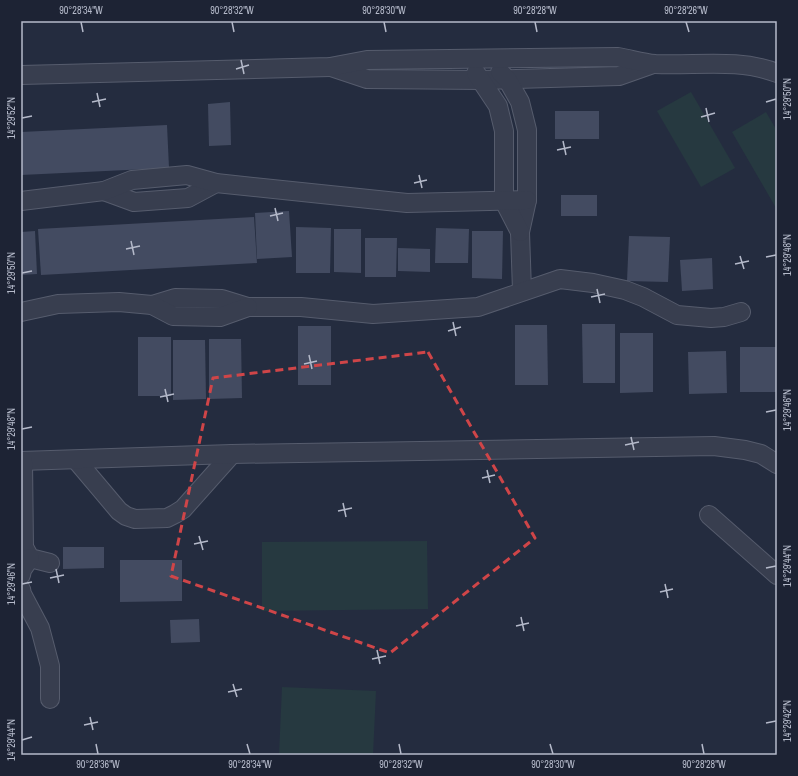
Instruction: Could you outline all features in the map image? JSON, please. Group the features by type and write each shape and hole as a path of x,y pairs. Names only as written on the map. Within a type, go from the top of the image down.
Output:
{"street":[{"path":"21,75 330,67 367,60 618,57 653,64 727,63 763,67 777,73"},
{"path":"464,59 482,80 498,106 504,131 504,201 520,232"},
{"path":"486,59 507,79 520,102 527,130 527,200 520,232 522,291"},
{"path":"330,67 367,79 482,80 619,76 653,64"},
{"path":"504,151 527,151"},
{"path":"21,201 104,191 134,202 188,198 216,183 407,203 527,200"},
{"path":"21,312 58,304 119,302 152,306 173,316 220,317 248,307 301,307 373,314 478,307 560,279 593,283 625,290 643,297 677,315 711,318 724,317 741,312"},
{"path":"50,563 30,558 24,547 22,461 232,454 714,446 745,450 761,454 777,464"},
{"path":"76,460 119,511 135,519 167,518 183,509 232,454"},
{"path":"709,515 777,575"},
{"path":"21,575 22,570 30,558"},
{"path":"21,588 22,594 40,628 50,666 50,699"}],"highlighted area":[{"path":"428,352 535,538 390,653 171,576 213,378"}],"shaded area":[{"path":"691,92 735,168 701,187 657,111"},
{"path":"766,112 777,131 777,208 732,132"},
{"path":"427,541 428,609 262,611 262,542"},
{"path":"282,687 376,691 373,755 279,755"}],"building":[{"path":"230,102 231,145 209,146 208,104"},
{"path":"555,111 599,111 599,139 555,139"},
{"path":"167,125 169,168 21,175 21,132"},
{"path":"561,195 597,195 597,216 561,216"},
{"path":"289,211 292,257 257,259 255,213"},
{"path":"254,217 257,263 41,275 38,229"},
{"path":"296,227 331,228 330,273 296,273"},
{"path":"436,228 469,229 468,263 435,263"},
{"path":"334,229 361,229 361,273 334,272"},
{"path":"35,231 37,274 21,275 21,232"},
{"path":"472,231 503,231 502,279 472,278"},
{"path":"629,236 670,237 668,282 627,281"},
{"path":"365,238 397,238 396,277 365,277"},
{"path":"398,248 430,249 430,272 398,271"},
{"path":"712,258 713,289 682,291 680,260"},
{"path":"582,324 615,324 615,383 583,383"},
{"path":"515,325 547,325 548,385 515,385"},
{"path":"298,326 331,326 331,385 298,385"},
{"path":"620,333 653,333 653,392 620,393"},
{"path":"138,337 171,337 171,396 138,396"},
{"path":"209,339 241,339 242,398 209,399"},
{"path":"173,340 205,340 206,399 173,400"},
{"path":"740,347 776,347 777,392 740,392"},
{"path":"726,351 727,393 689,394 688,352"},
{"path":"63,547 104,547 104,568 63,569"},
{"path":"120,560 182,560 182,601 120,602"},
{"path":"199,619 200,642 171,643 170,620"}]}
